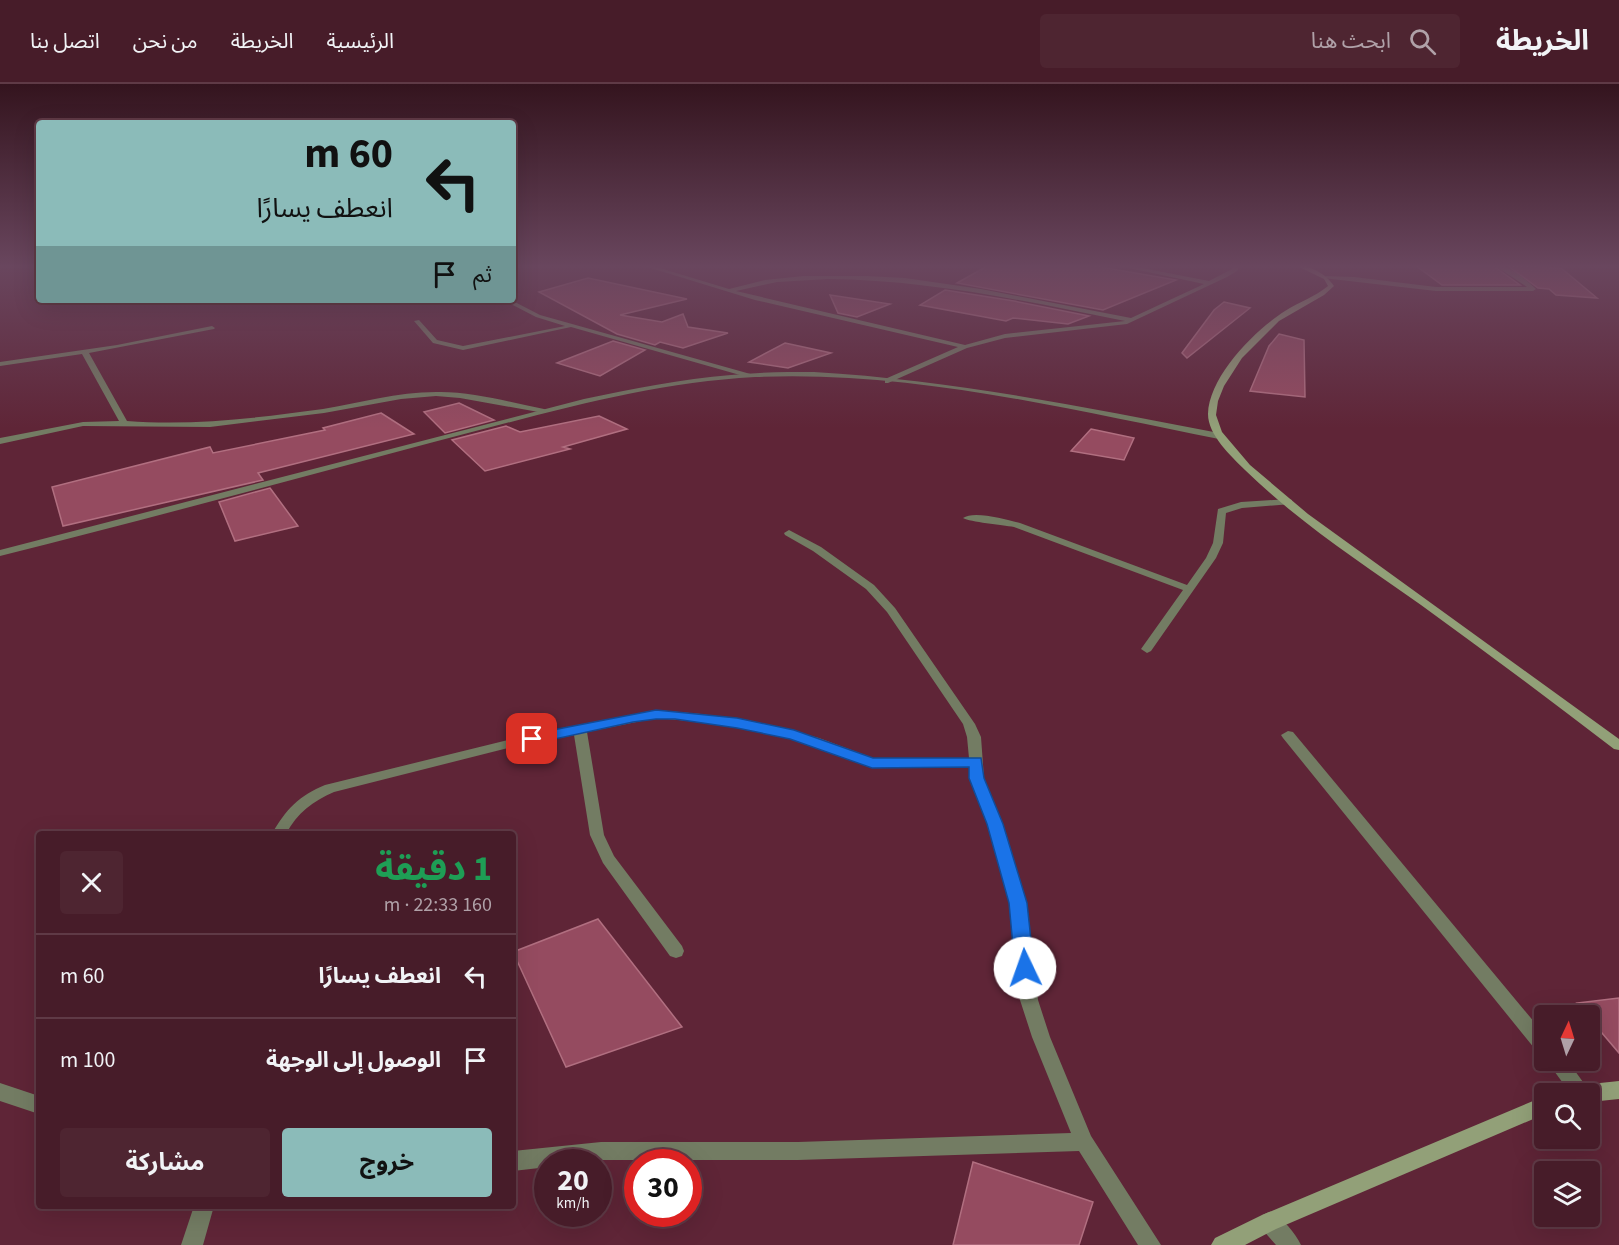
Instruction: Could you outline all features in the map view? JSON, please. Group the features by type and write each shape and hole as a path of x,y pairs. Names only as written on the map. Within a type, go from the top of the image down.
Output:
{"main road":[{"path":"1278,319 1260,333 1228,372 1220,387 1212,416 1219,436 1259,478 1342,544 1547,691 1619,746"},
{"path":"1600,1092 1619,1090"},
{"path":"1221,1245 1481,1130 1534,1110"}],"street":[{"path":"548,319 750,375"},
{"path":"847,319 965,347"},
{"path":"1128,319 1132,320"},
{"path":"888,381 965,347 1014,334 1113,325 1132,320"},
{"path":"417,321 435,342 464,348 479,347 535,333 574,327"},
{"path":"0,364 212,328"},
{"path":"84,351 124,423"},
{"path":"0,553 544,411 630,391 750,375 786,374 973,390 1219,436"},
{"path":"0,441 83,424 210,425 282,417 401,397 436,394 544,411"},
{"path":"1146,649 1211,558 1218,543 1221,511 1232,507 1289,502"},
{"path":"968,518 995,520 1017,525 1188,590"},
{"path":"789,533 817,549 862,581 891,610 965,717 974,737 977,778 995,824 1018,903 1029,1000 1084,1142 1150,1245"},
{"path":"280,831 287,818 299,804 313,795 330,789 508,744 656,714 737,723 794,735 872,763 976,762"},
{"path":"580,729 597,835 608,859 676,951"},
{"path":"1288,735 1534,1035"},
{"path":"1564,1071 1574,1083"},
{"path":"0,1092 36,1104"},
{"path":"516,1161 601,1151 798,1151 1084,1142"},
{"path":"192,1245 206,1209"},
{"path":"1269,1222 1290,1245"}],"building":[{"path":"589,319 645,319 662,322 669,319 685,319 688,327 728,333 683,348 660,342 655,345 617,334"},
{"path":"1024,319 1081,319 1068,324"},
{"path":"1207,319 1236,319 1187,358 1182,353"},
{"path":"1279,334 1304,340 1305,397 1250,391 1269,346"},
{"path":"613,341 645,350 600,376 557,363"},
{"path":"785,343 831,353 788,368 749,362"},
{"path":"459,403 494,420 445,433 424,412"},
{"path":"381,413 414,434 258,473 263,480 63,526 52,487 210,447 213,453 325,430 323,428"},
{"path":"599,416 627,429 563,447 570,449 485,471 452,440 506,426 520,432"},
{"path":"1091,429 1134,438 1124,460 1071,451"},
{"path":"270,488 298,526 235,541 219,502"},
{"path":"598,919 682,1027 566,1067 516,959 516,951"},
{"path":"1619,998 1619,1053 1600,1031 1600,1005 1579,1005 1577,1003"},
{"path":"973,1162 1093,1202 1079,1245 953,1245"}],"route":[{"path":"532,739 656,714 701,718 769,729 814,741 872,763 976,762 977,778 982,795 995,824 1011,872 1023,932 1025,968"}]}
